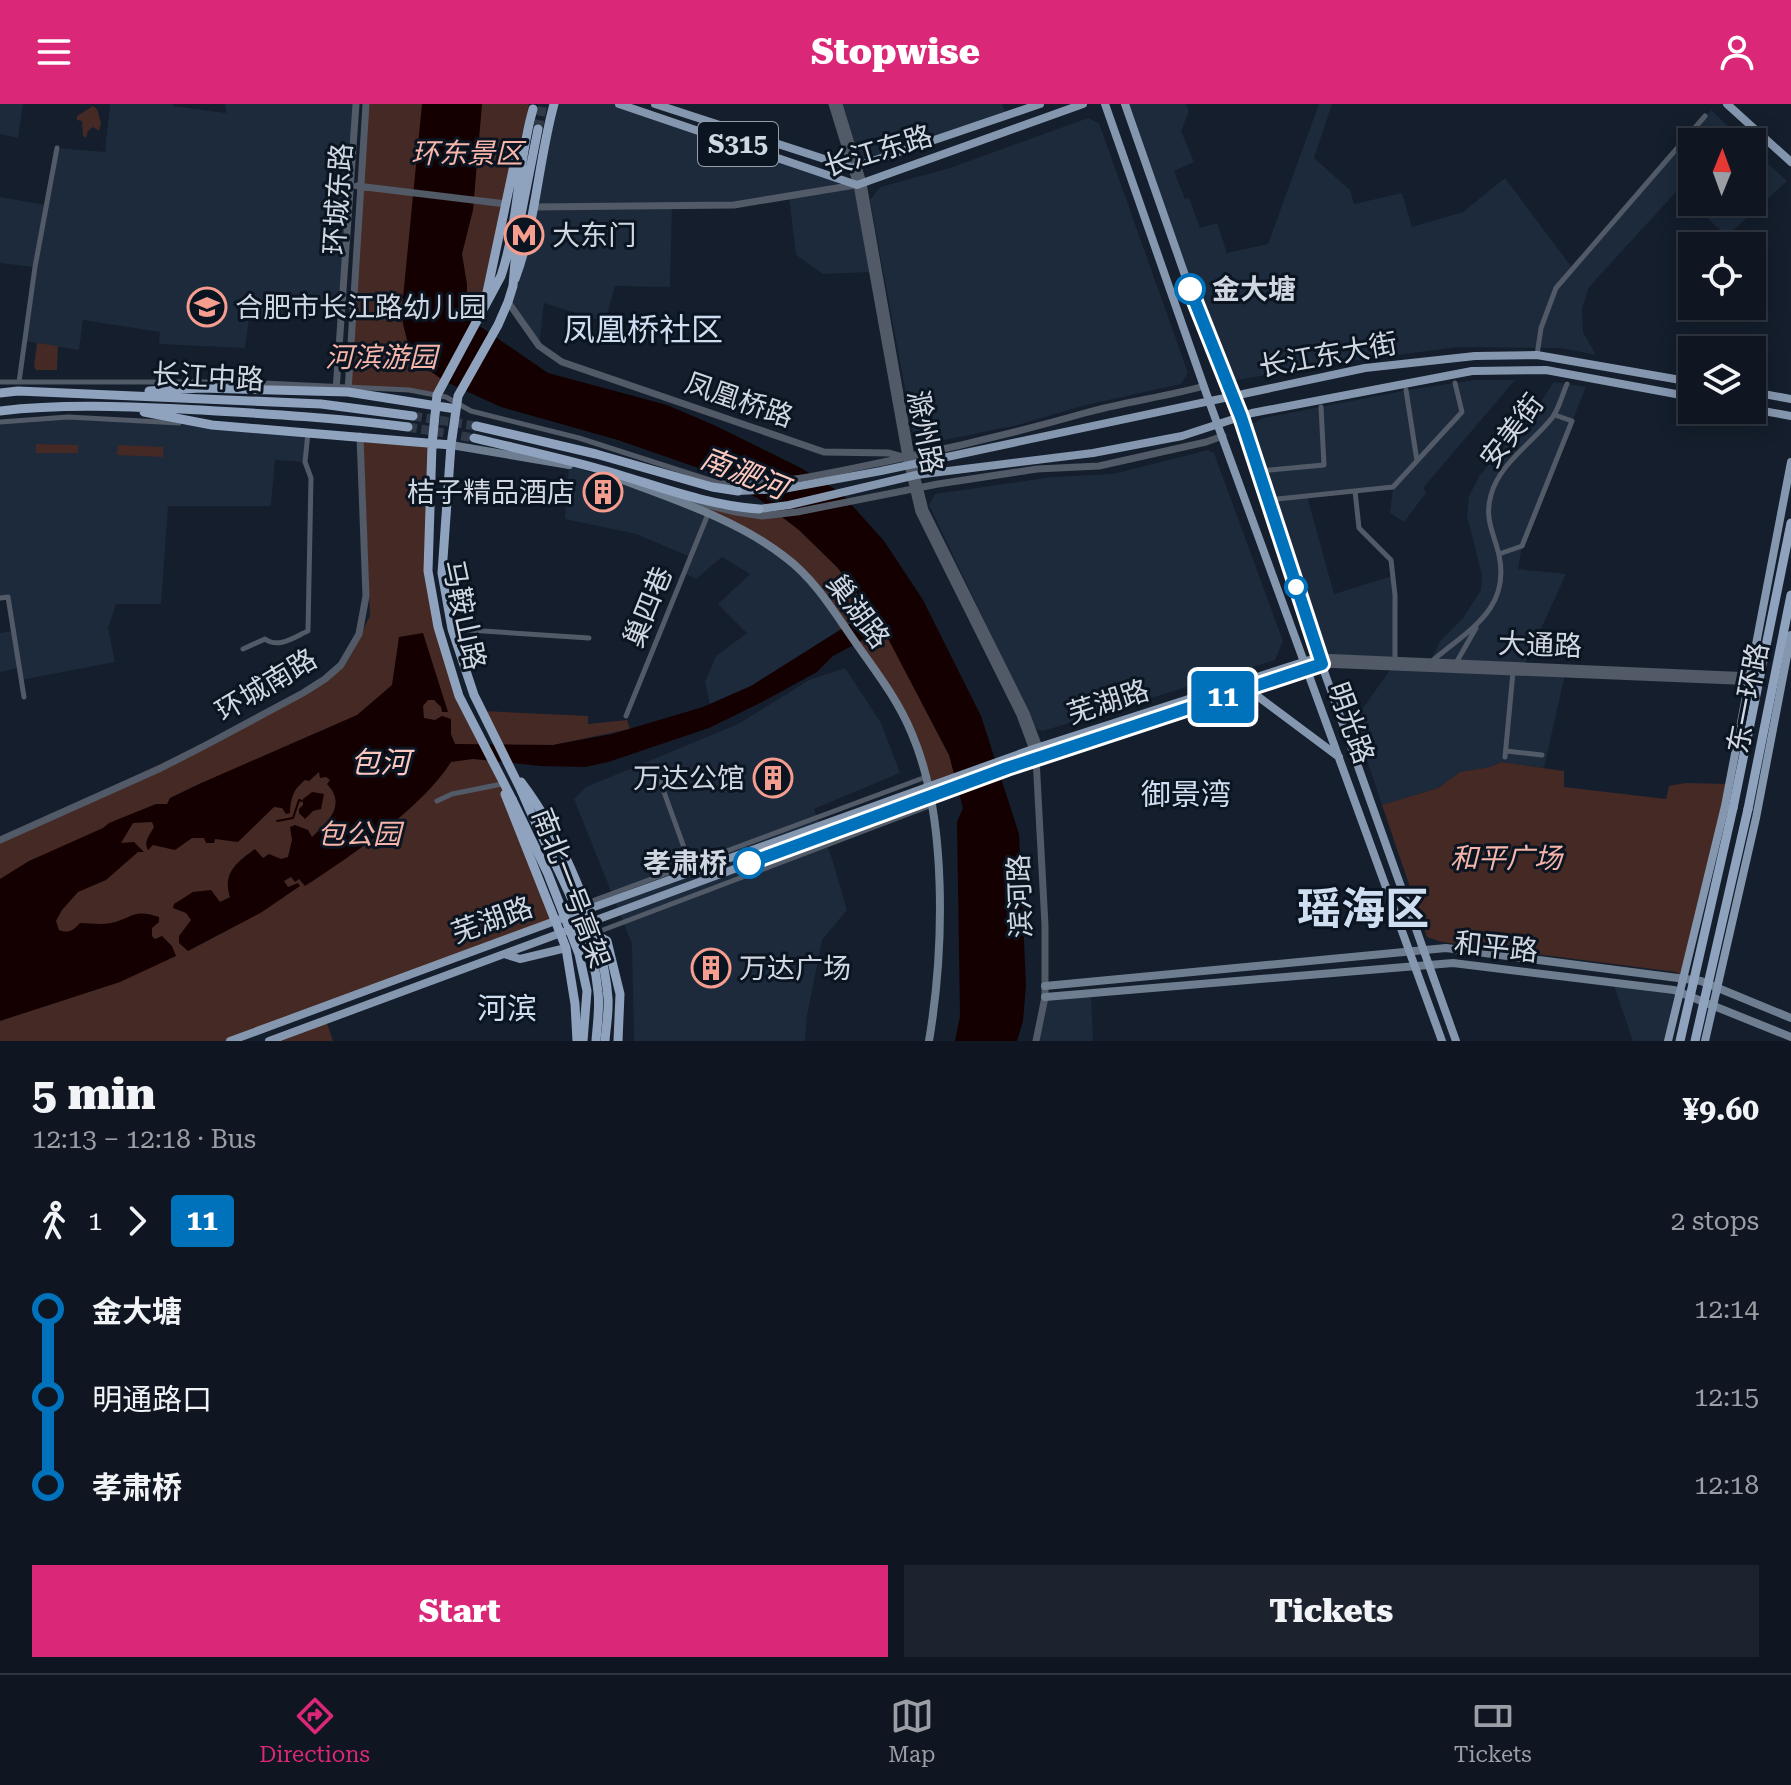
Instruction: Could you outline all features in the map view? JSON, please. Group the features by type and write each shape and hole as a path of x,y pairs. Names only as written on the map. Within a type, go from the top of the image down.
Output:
{"highway":[{"path":"126,395 201,388 336,388 436,406 457,403 498,325 528,246 541,158 554,104"},
{"path":"482,312 531,106"},
{"name":"马鞍山路","path":"512,799 459,696 438,627 428,571 432,445 437,395 501,276 517,205 531,106"},
{"path":"513,286 517,235 538,129"},
{"name":"长江中路","path":"0,393 18,386 126,395 321,404 413,416"},
{"name":"马鞍山路","path":"457,403 442,573 452,629 474,695 522,792"},
{"path":"125,406 158,416 212,425 451,445"},
{"name":"长江中路","path":"0,411 125,406 334,417 408,427"},
{"path":"476,426 738,491"},
{"path":"474,438 597,468 691,498 761,512"},
{"name":"东一环路","path":"1680,1041 1729,807 1745,747 1754,679 1766,643 1791,523"},
{"name":"东一环路","path":"1695,1041 1760,749 1780,682 1781,646 1791,595"},
{"path":"1781,646 1791,627"},
{"path":"1760,629 1766,643"},
{"path":"509,766 549,827 592,922 608,998 605,1041"},
{"path":"498,772 566,948 580,1041"},
{"name":"南北一号高架","path":"522,792 586,939 598,992 596,1041"},
{"name":"南北一号高架","path":"512,799 548,874 579,954 587,991 580,1041"},
{"path":"594,934 601,940 614,992 611,1041"},
{"path":"594,934 607,941 620,994 618,1041"}],"main road":[{"name":"S315","path":"619,104 860,184"},
{"name":"S315","path":"655,104 855,168"},
{"name":"长江东路","path":"855,168 1040,104"},
{"name":"长江东路","path":"860,184 1083,104"},
{"name":"明光路","path":"1105,104 1209,401 1442,1041"},
{"name":"明光路","path":"1125,104 1197,309 1241,417 1320,661 1456,1041"},
{"path":"1727,104 1791,162"},
{"name":"长江东大街","path":"738,491 783,489 909,460 1365,368 1475,356 1537,355 1678,380"},
{"name":"长江东大街","path":"761,512 913,476 1093,453 1182,436 1252,413 1472,371 1546,370 1678,394"},
{"path":"1766,395 1791,399"},
{"path":"1766,412 1791,416"},
{"name":"巢湖路","path":"451,445 569,465 621,479 708,514 744,531 787,558 844,625 901,710 930,791 940,894 939,946 929,1041"},
{"path":"1668,1041 1729,807 1791,462"},
{"path":"1705,1041 1756,818 1791,635"},
{"name":"芜湖路","path":"1036,751 1248,689 1320,661"},
{"name":"芜湖路","path":"269,1041 592,922 1036,751 1306,666"},
{"path":"1248,689 1339,757"},
{"path":"1756,818 1760,749"},
{"name":"芜湖路","path":"230,1041 586,907 930,791"},
{"path":"503,954 520,959 566,948"},
{"name":"和平路","path":"1045,986 1446,948 1701,981 1791,1018"},
{"name":"和平路","path":"1045,997 1453,963 1680,993 1791,1037"}],"street":[{"name":"环城东路","path":"336,388 356,104"},
{"name":"环城东路","path":"348,389 366,104"},
{"name":"滁州路","path":"832,104 860,184 916,488 1026,713 1036,751"},
{"name":"滁州路","path":"839,104 855,168"},
{"name":"安美街","path":"1537,355 1541,328 1556,288 1705,116"},
{"path":"18,386 35,267 57,148"},
{"name":"长江东路","path":"533,207 734,205 860,184"},
{"path":"350,185 506,204"},
{"name":"凤凰桥路","path":"508,302 539,346 562,362 824,452 889,453 909,460 1089,412 1204,386"},
{"path":"0,382 18,386 206,381 336,388"},
{"path":"1267,500 1393,487 1462,412 1455,383"},
{"name":"安美街","path":"1430,662 1478,624 1494,604 1502,579 1499,554 1488,526 1491,495 1499,476 1555,415 1567,384"},
{"path":"348,389 437,395 471,411 579,438 722,484 755,485 882,466"},
{"path":"1406,390 1417,461"},
{"path":"1258,471 1324,465 1321,407"},
{"path":"1499,554 1522,546 1572,421 1555,415"},
{"path":"0,422 68,417 212,425"},
{"path":"243,649 265,639 270,643 282,643 308,631 311,478 305,462 308,432"},
{"name":"环城南路","path":"0,840 206,745 310,689 341,665 359,634 366,596 360,436"},
{"path":"668,498 736,512 797,512 916,488 1037,469 1099,466 1223,436"},
{"path":"639,481 708,514"},
{"path":"1355,491 1359,528 1391,560 1395,595 1395,661"},
{"name":"巢四巷","path":"626,716 708,514"},
{"path":"0,598 8,597 24,697"},
{"path":"1456,663 1478,624"},
{"path":"452,629 589,638"},
{"name":"大通路","path":"1320,661 1456,663 1754,679"},
{"name":"大通路","path":"1320,661 1513,672 1754,679"},
{"path":"1513,672 1505,754 1542,755"},
{"path":"1780,682 1791,691"},
{"name":"滨河路","path":"1036,751 1045,925 1045,997 1036,1041"},
{"path":"656,770 690,864"},
{"path":"437,801 452,794 502,784"},
{"path":"586,907 690,864 930,791"},
{"path":"594,934 930,791"}],"shaded area":[{"path":"0,104 23,104 18,138 0,134"},
{"path":"110,104 173,104 226,113 225,104 356,104 342,309 284,304 282,320 249,318 245,348 159,344 160,332 83,320 79,350 24,341 34,267 0,263 0,197 46,205 57,148 105,152"},
{"path":"554,104 619,104 857,185 872,272 823,274 796,255 789,197 734,205 672,206 670,287 615,286 605,322 544,303 539,346 508,302"},
{"path":"839,104 1002,104 1007,116 858,168"},
{"path":"1125,104 1186,104 1189,112 1181,131 1194,162 1174,171 1185,199 1189,198 1200,228 1217,223 1227,253 1268,244 1319,104 1332,104 1314,158 1350,190 1354,204 1402,193 1412,227 1463,212 1505,178 1573,269 1678,148 1678,192 1589,287 1582,308 1583,332 1596,355 1561,348 1458,347 1226,382"},
{"path":"1711,110 1730,128 1695,128"},
{"path":"1088,118 1099,123 1188,373 1181,384 1086,405 1018,425 925,444 914,437 870,200 880,187 950,168"},
{"path":"1766,162 1787,181 1766,200"},
{"path":"1705,216 1749,216 1731,232 1723,232"},
{"path":"1475,380 1515,380 1423,488 1426,493 1404,522 1390,513 1393,488 1307,496 1334,594 1392,576 1395,661 1319,657 1244,428 1263,418"},
{"path":"1554,382 1586,387 1522,546 1518,569 1566,574 1524,666 1430,662 1440,641 1463,618 1481,590 1482,575 1467,516 1469,496 1480,475 1536,409"},
{"path":"68,417 308,432 305,462 275,460 271,506 168,506 161,604 116,604 108,628 115,662 21,680 19,668 0,672 0,633 13,631 8,597 0,598 0,422"},
{"path":"1208,450 1214,453 1283,641 1275,660 1043,731 1036,729 929,505 935,494 1052,477 1113,474"},
{"path":"569,465 708,514 776,550 832,607 840,631 751,686 710,704 705,682 716,656 747,633 718,604 750,574 722,557 696,579 684,573 690,557 636,534 565,519"},
{"path":"1392,667 1565,674 1544,768 1501,762 1460,772 1438,788 1382,805 1354,721"},
{"path":"845,668 881,723 900,773 814,809 847,910 822,940 805,1041 634,1041 632,944 574,799 586,787 738,724 809,680"},
{"path":"1613,983 1680,993 1668,1041 1633,1041"},
{"path":"1091,994 1093,1041 1036,1041 1045,997"}],"green space":[{"path":"366,104 529,104 482,312 437,395 347,386"},
{"path":"93,106 101,123 99,131 93,127 86,138 83,136 82,121 77,120 77,116"},
{"path":"37,343 58,346 57,370 36,370"},
{"name":"包公园","path":"363,436 432,445 428,571 459,696 498,772 555,921 230,1041 0,1041 0,840 276,709 347,662 370,616"},
{"path":"36,444 78,445 78,453 36,453"},
{"path":"118,445 163,447 163,457 117,455"},
{"path":"679,499 778,514 837,567 884,629 949,755 955,776 930,786 913,735 867,659 840,631 831,607 787,558"},
{"path":"482,711 588,716 588,724 627,720 630,729 553,745 499,746"},
{"name":"和平广场","path":"1501,762 1564,771 1564,787 1666,799 1669,786 1685,783 1730,784 1684,979 1676,972 1442,942 1427,937 1382,805 1438,788 1460,772"},
{"path":"326,1020 333,1041 269,1041"}],"water":[{"path":"422,104 482,104 473,210 462,254 467,310 475,323 548,373 667,405 801,468 841,493 884,541 923,600 981,716 1019,834 1026,985 1023,1021 1017,1041 955,1041 960,1016 957,822 963,808 949,755 883,629 833,656 817,672 709,728 608,762 585,767 473,759 451,762 422,797 364,846 305,886 299,879 295,882 291,877 284,881 288,887 298,883 300,886 262,912 188,951 179,943 179,936 191,920 186,913 173,908 174,904 193,892 211,890 220,902 230,897 228,881 233,869 255,849 263,858 269,854 281,859 288,857 292,840 290,827 295,825 308,830 312,837 333,813 335,799 327,784 330,780 320,778 319,772 309,781 305,780 293,794 290,813 274,807 238,842 215,839 214,843 206,843 204,838 192,838 175,850 153,845 148,850 147,841 154,827 152,822 133,823 121,843 134,842 144,852 138,852 106,880 78,892 56,921 59,930 68,931 80,923 107,924 138,914 150,914 159,917 159,922 152,928 152,936 155,939 162,936 172,946 176,956 120,982 0,1021 0,879 29,861 109,823 156,804 167,804 170,798 199,784 357,715 392,685 399,637 423,633 448,712 442,712 434,700 428,700 423,706 424,718 435,720 442,716 451,719 455,744 553,745 612,734 703,707 751,686 870,611 837,567 799,530 759,499 707,471 618,440 501,407 444,381 422,365 407,340 402,308"},
{"path":"312,792 324,794 321,809 313,811 305,819 299,809 303,799"}],"waterway":[{"path":"277,821 293,818 299,800 302,801"}],"tunnel":[{"path":"538,129 543,104"},
{"path":"413,416 476,426"},
{"path":"408,427 474,438"}],"bus line":[{"name":"11","path":"749,863 1007,768 1322,664 1241,417 1190,289"}],"place":[{"name":"大东门","path":"524,235"},
{"name":"金大塘","path":"1190,289"},
{"name":"合肥市长江路幼儿园","path":"207,307"},
{"name":"桔子精品酒店","path":"603,492"},
{"name":"万达公馆","path":"773,778"},
{"name":"孝肃桥","path":"749,863"},
{"name":"万达广场","path":"711,968"}],"district":[{"name":"凤凰桥社区","path":"643,330"},
{"name":"御景湾","path":"1186,794"},
{"name":"瑶海区","path":"1363,909"},
{"name":"河滨","path":"507,1008"}],"park label":[{"name":"环东景区","path":"467,153"},
{"name":"河滨游园","path":"381,357"}],"water label":[{"name":"南淝河","path":"744,473"},
{"name":"包河","path":"380,762"}]}
